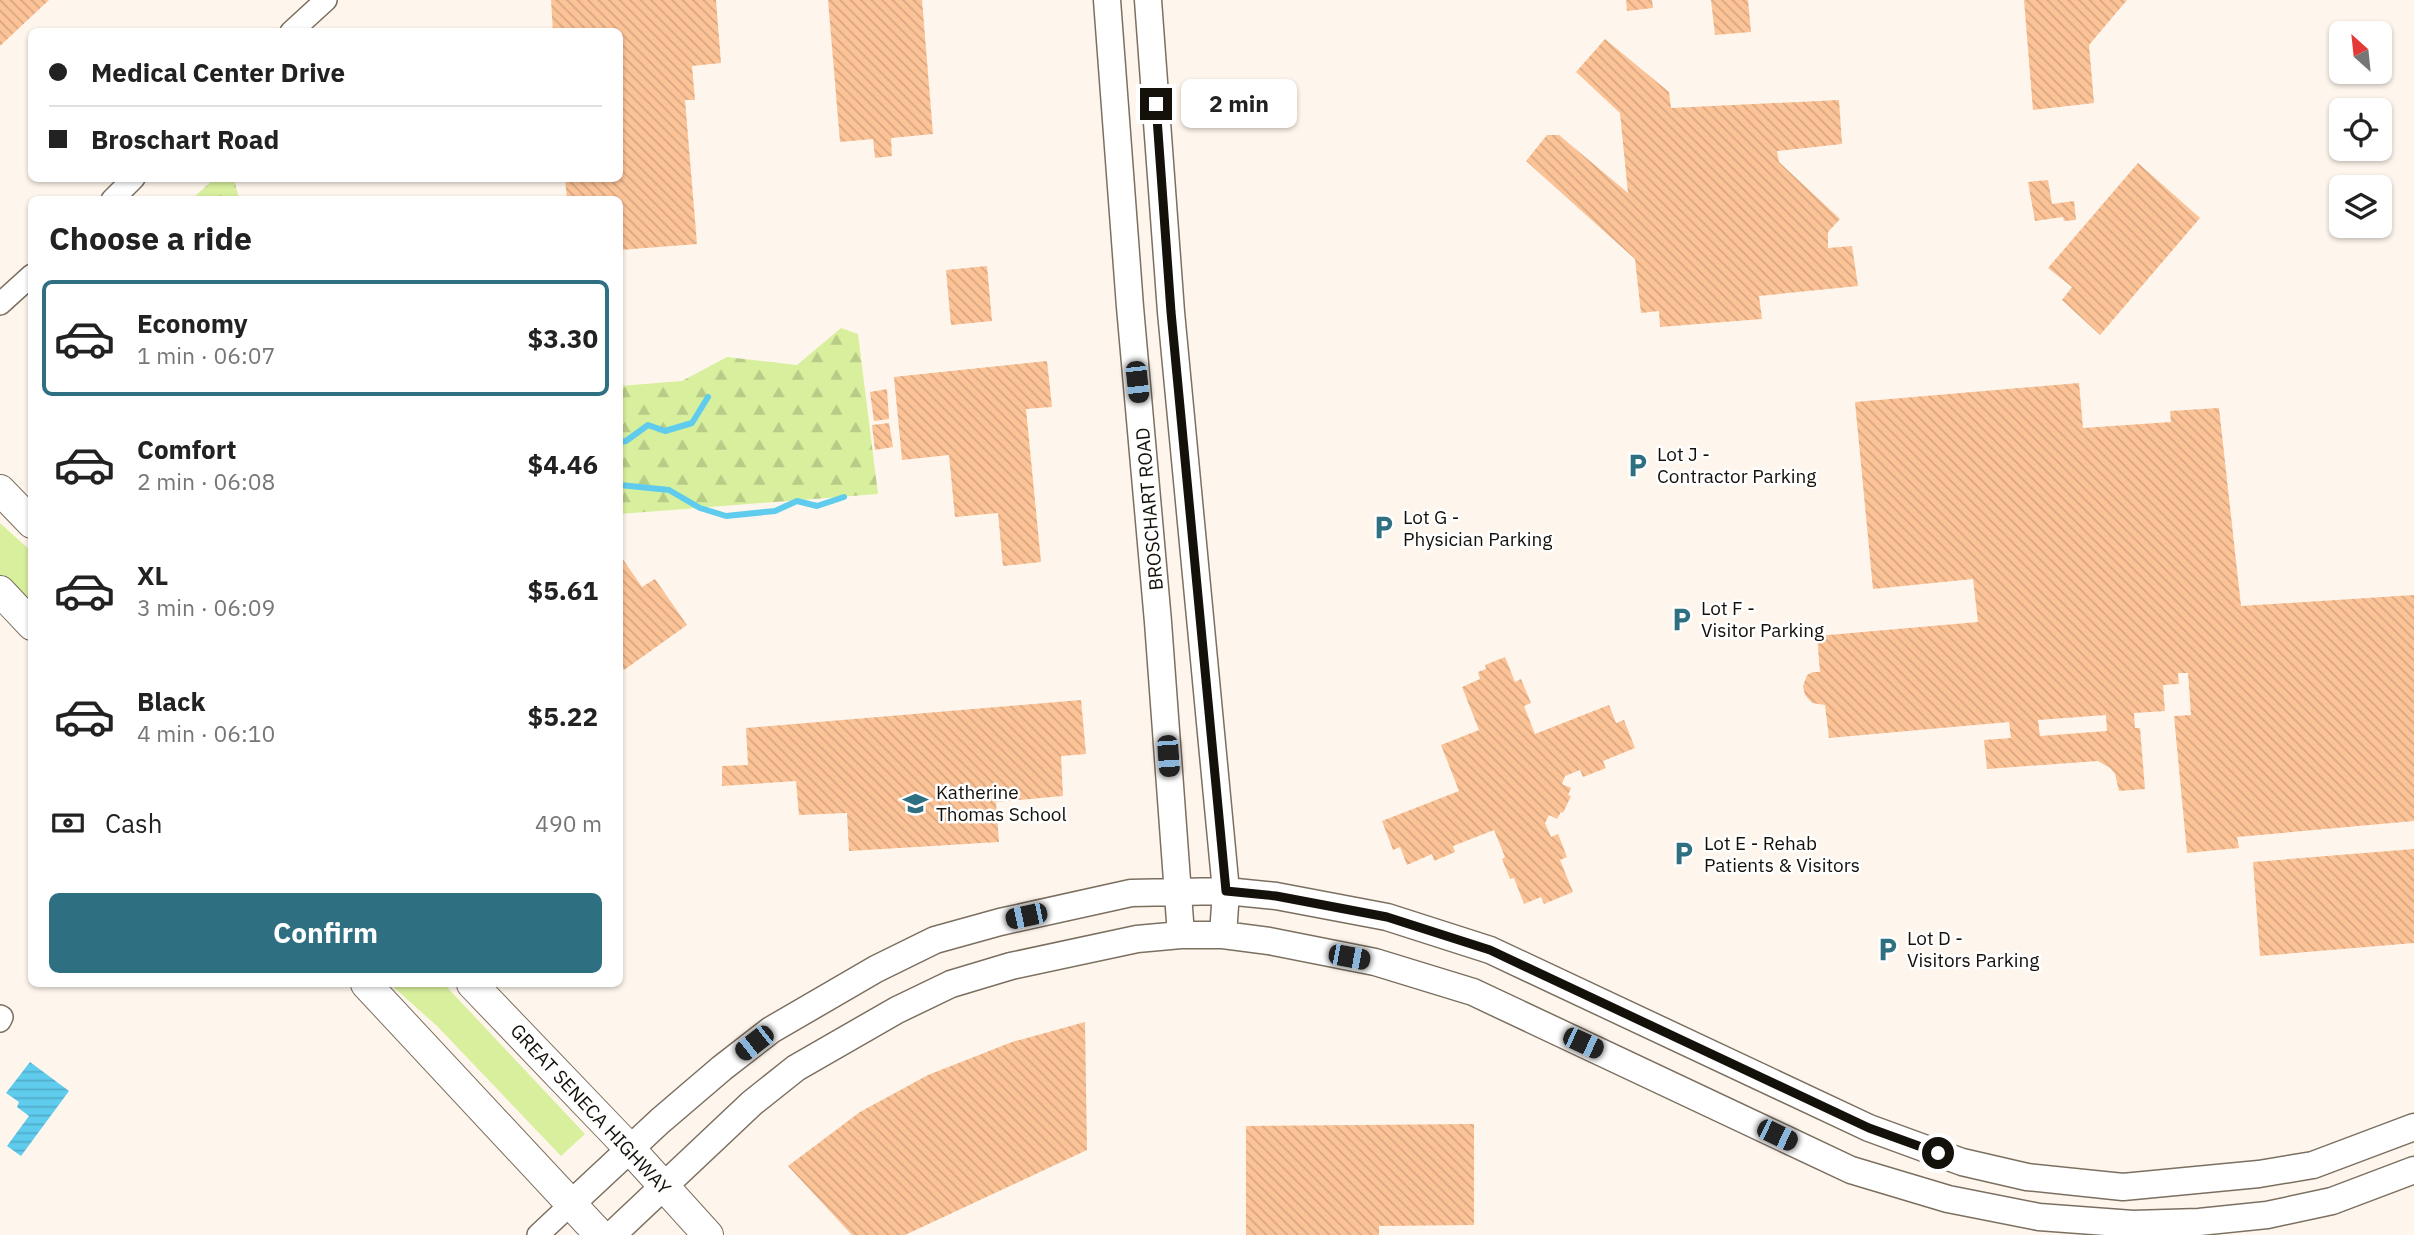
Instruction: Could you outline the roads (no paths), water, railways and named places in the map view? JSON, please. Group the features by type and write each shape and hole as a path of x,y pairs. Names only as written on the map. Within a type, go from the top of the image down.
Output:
{"main road":[{"path":"0,490 28,519"},
{"path":"0,591 28,621"},
{"path":"369,987 600,1235"},
{"name":"GREAT SENECA HIGHWAY","path":"475,987 631,1150 708,1235"}],"street":[{"path":"295,28 326,0"},
{"name":"BROSCHART ROAD","path":"1107,0 1181,935"},
{"path":"1148,0 1171,312 1226,891 1223,935"},
{"path":"116,196 130,182"},
{"path":"0,304 28,279"},
{"path":"538,1235 722,1068 771,1030 876,969 935,940 1000,922 1131,893 1226,891 1276,896 1387,917 1490,950 1869,1128 1962,1162 2026,1177 2123,1187 2259,1174 2313,1165 2414,1127"},
{"path":"612,1235 752,1103 796,1068 897,1010 951,984 1011,966 1137,939 1181,935 1223,935 1269,941 1376,962 1473,992 1851,1170 1948,1199 2039,1217 2133,1224 2199,1222 2267,1215 2332,1201 2414,1170"}],"water":[{"path":"30,1062 69,1091 21,1156 7,1146 29,1116 17,1107 19,1102 6,1093"}],"waterway":[{"path":"623,442 648,425 665,431 692,423 708,397"},
{"path":"623,485 669,490 700,508 726,516 775,511 797,501 817,506 844,497"}],"place":[{"name":"Lot J - Contractor Parking","path":"1637,465"},
{"name":"Lot G - Physician Parking","path":"1383,528"},
{"name":"Lot F - Visitor Parking","path":"1681,619"},
{"name":"Katherine Thomas School","path":"916,803"},
{"name":"Lot E - Rehab Patients & Visitors","path":"1684,854"},
{"name":"Lot D - Visitors Parking","path":"1887,949"}]}
